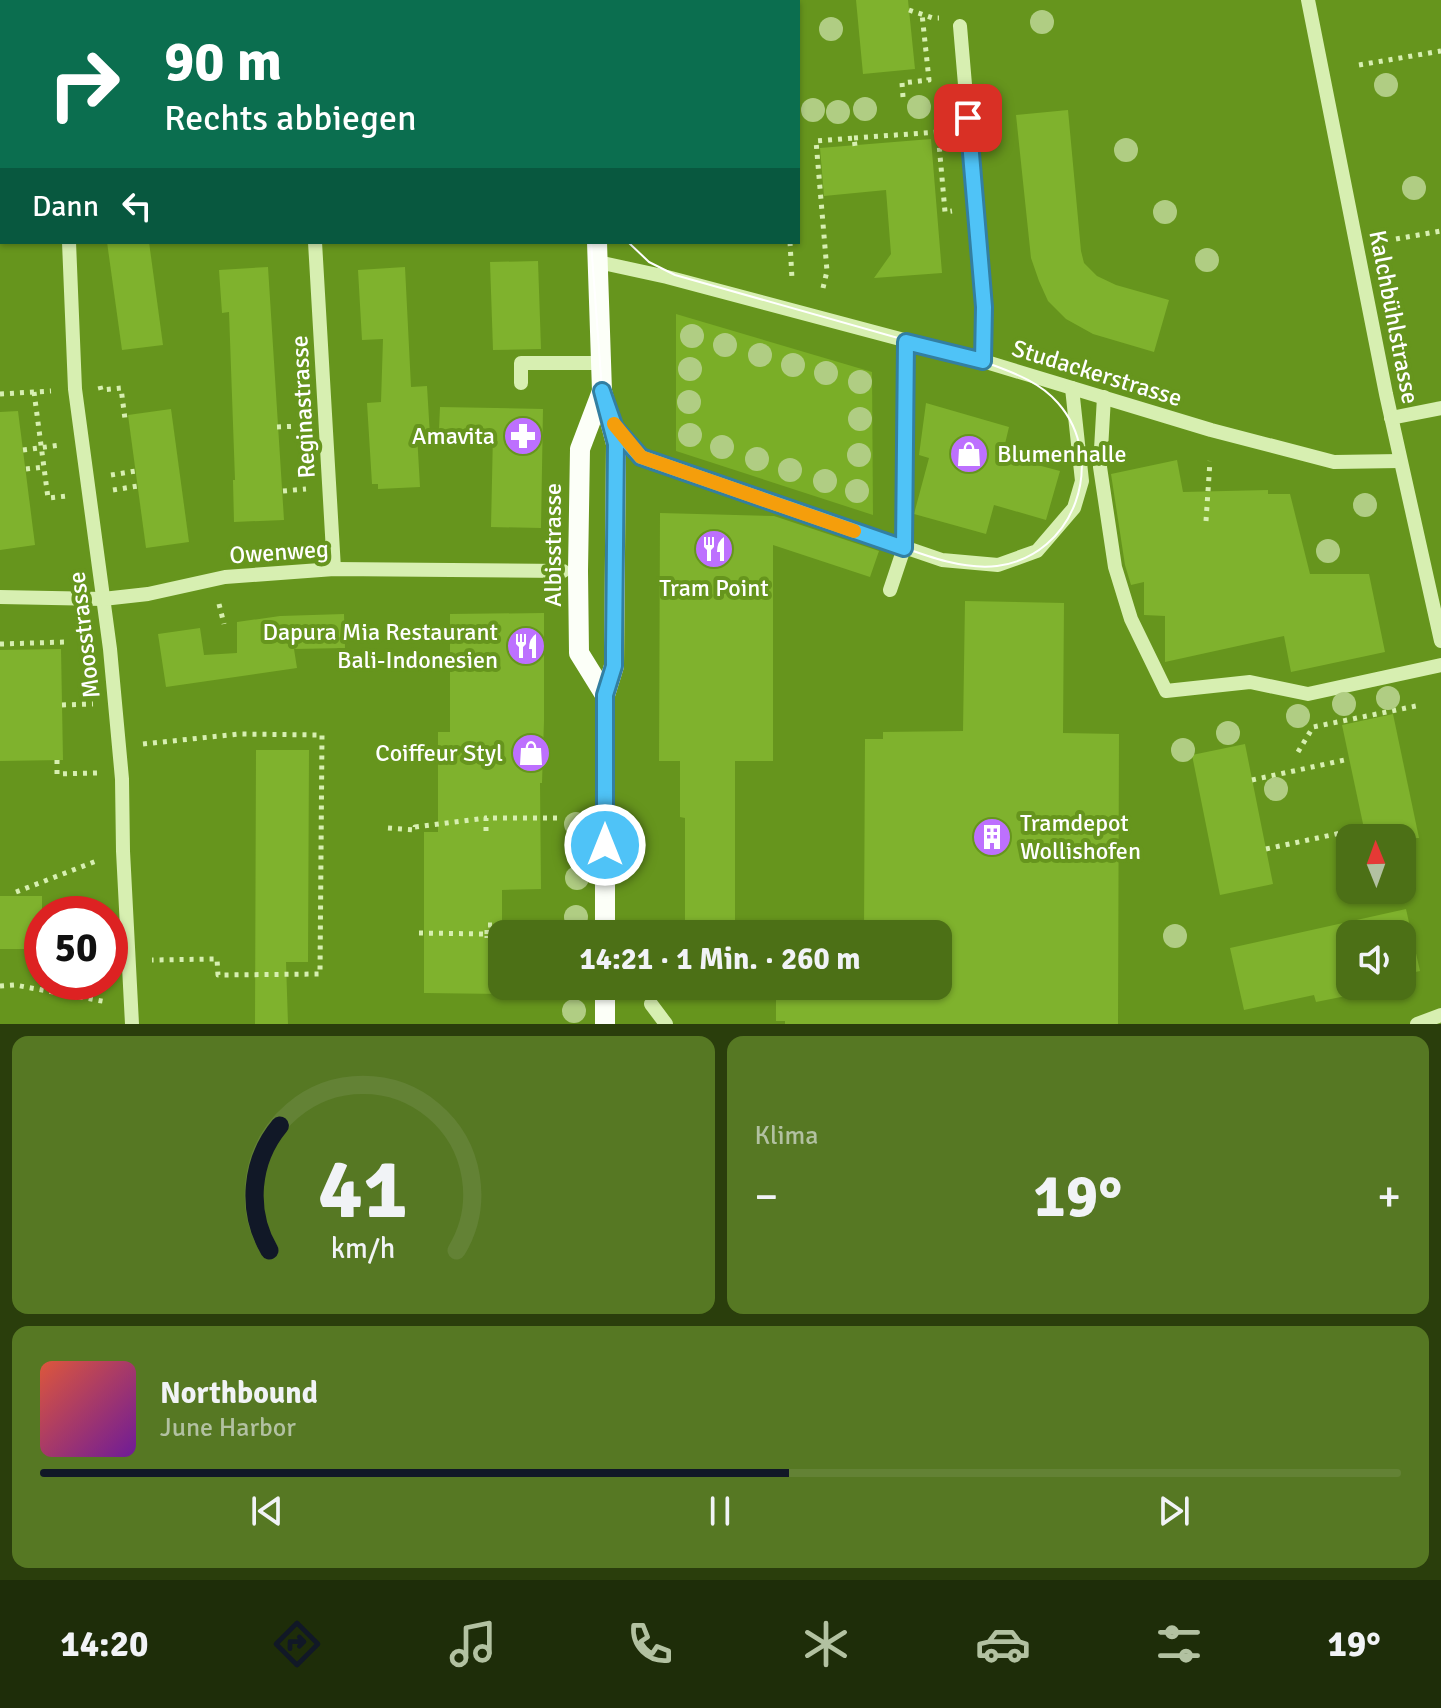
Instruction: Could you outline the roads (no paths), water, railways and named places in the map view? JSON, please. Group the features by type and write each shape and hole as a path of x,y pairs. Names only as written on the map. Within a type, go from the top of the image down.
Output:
{"main road":[{"name":"Albisstrasse","path":"597,252 602,391 616,444 614,666 605,695 605,920"},
{"name":"Albisstrasse","path":"602,391 580,449 579,653 605,695"},
{"path":"605,1000 605,1024"}],"street":[{"name":"Kalchbühlstrasse","path":"1308,0 1391,418 1441,641"},
{"path":"960,26 984,307 983,361"},
{"name":"Moosstrasse","path":"69,244 75,384 103,599 122,779 132,1024"},
{"name":"Reginastrasse","path":"315,244 334,569"},
{"name":"Studackerstrasse","path":"597,252 667,277 983,361 1211,430 1334,462 1400,461"},
{"path":"890,590 904,548 906,342"},
{"path":"521,383 521,363 600,363"},
{"path":"602,391 615,428 641,457 942,560 998,565 1037,551 1074,508 1082,481 1072,388"},
{"path":"1104,397 1100,467 1115,567 1131,619 1166,691 1250,682 1308,694 1441,665"},
{"path":"1391,418 1441,408"},
{"name":"Owenweg","path":"0,597 103,599 148,594 225,577 334,569 563,571"},
{"path":"651,1004 666,1024"},
{"path":"1417,1024 1441,1015"}],"tram line":[{"path":"591,244 605,402 626,442 654,464 705,484 956,564 997,566 1024,558 1046,544 1064,525 1076,502 1081,477 1081,451 1073,426 1058,403 1035,384 990,364 675,275 649,262 630,244"}],"place":[{"name":"Amavita","path":"523,436"},
{"name":"Blumenhalle","path":"969,454"},
{"name":"Tram Point","path":"714,549"},
{"name":"Dapura Mia Restaurant Bali-Indonesien","path":"526,646"},
{"name":"Coiffeur Styl","path":"531,753"},
{"name":"Tramdepot Wollishofen","path":"992,837"}]}
